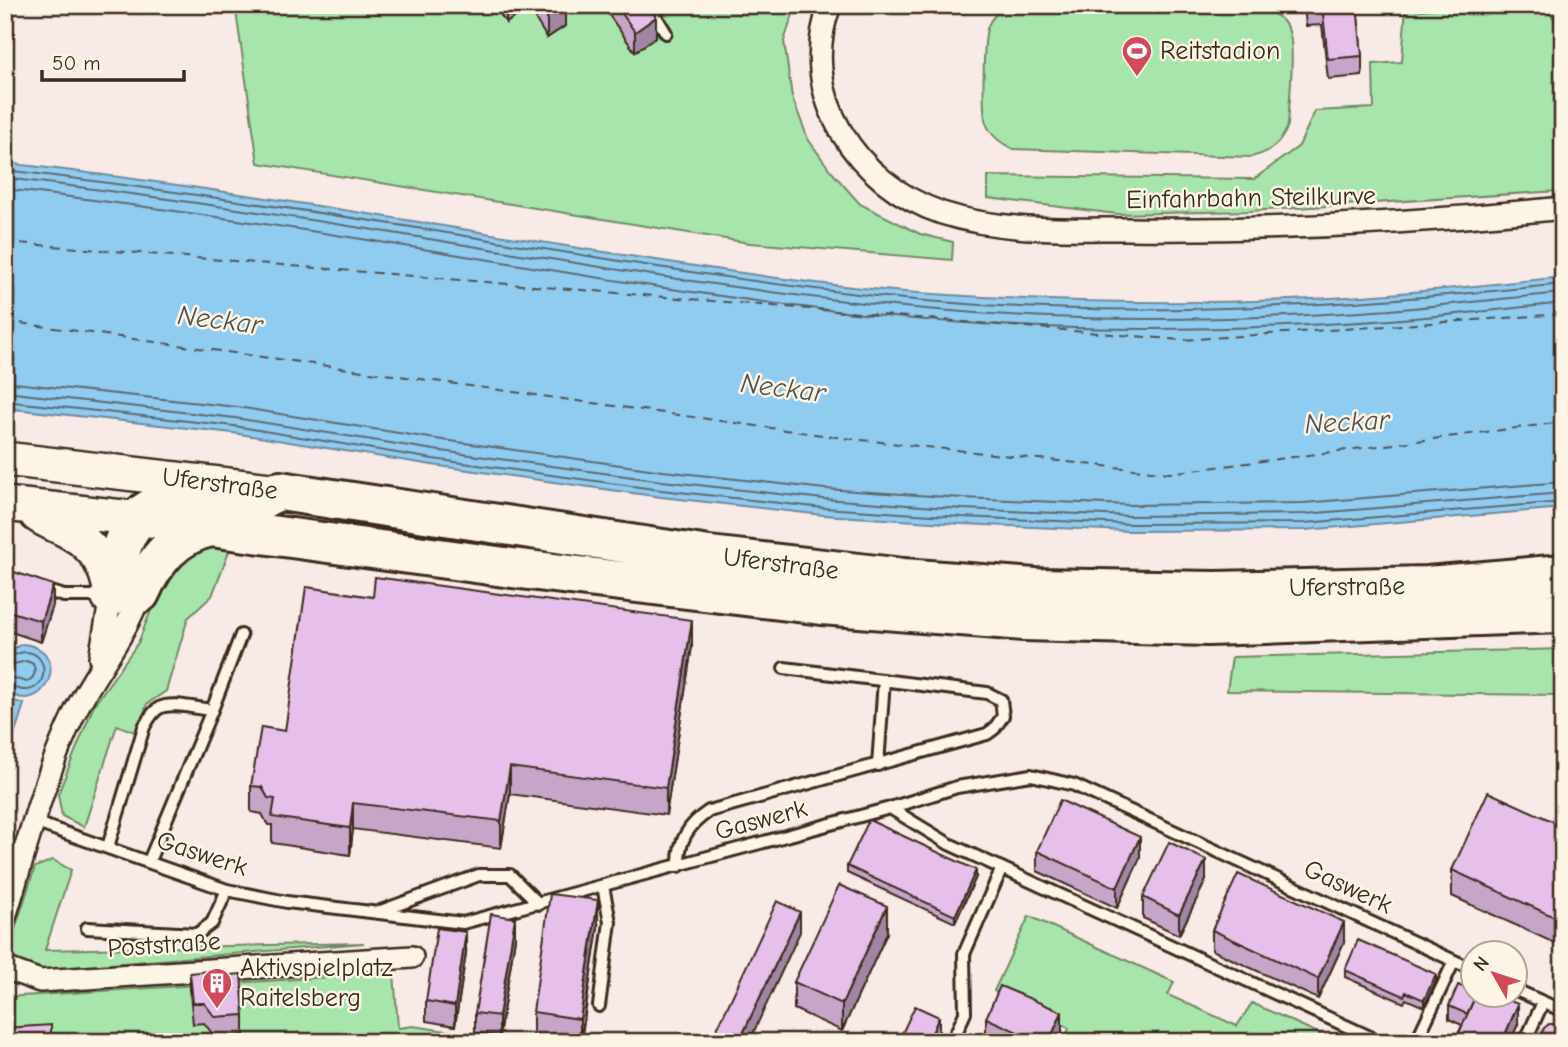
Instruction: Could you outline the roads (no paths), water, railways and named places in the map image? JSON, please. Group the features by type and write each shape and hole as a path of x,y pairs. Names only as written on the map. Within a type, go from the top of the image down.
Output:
{"highway":[{"path":"126,594 123,540 137,518 166,504 188,502 245,507 280,491"},
{"name":"Uferstraße","path":"280,491 709,556 903,578 1035,587 1201,590 1428,586 1563,574"},
{"path":"126,594 167,550 194,532 211,527"},
{"name":"Uferstraße","path":"211,527 744,596 1011,620 1209,626 1559,615"},
{"path":"1428,586 1490,559 1563,549"}],"main road":[{"name":"Uferstraße","path":"5,459 280,491"},
{"path":"64,466 106,486 137,518"},
{"name":"Uferstraße","path":"12,505 211,527"},
{"path":"12,505 74,534 89,546 110,581 126,594"}],"street":[{"name":"Einfahrbahn Steilkurve","path":"830,5 821,39 820,61 822,85 833,119 853,150 881,180 920,204 941,213 982,223 1028,228 1180,230 1368,223 1563,208"},
{"path":"5,917 64,736 95,674 126,594"},
{"path":"95,674 130,622 126,594"},
{"name":"Poststraße","path":"5,968 40,981 412,957"}],"lane":[{"path":"649,5 666,33"},
{"path":"29,585 64,596 126,594"},
{"path":"149,861 241,635"},
{"path":"678,866 678,850 684,835 695,821 709,811 987,734 995,729 1003,716 1003,706 995,695 784,668"},
{"path":"878,765 884,680"},
{"path":"108,847 144,727 151,715 158,708 168,706 212,710"},
{"name":"Gaswerk","path":"34,822 227,890 287,902 463,923 890,808 957,787 1031,775 1074,785 1460,964"},
{"path":"890,808 949,844 1381,1042"},
{"path":"952,1042 965,1013 964,954 1002,868"},
{"path":"376,913 479,876 510,875 539,904"},
{"path":"599,1006 610,922 603,886"},
{"path":"87,928 197,934 212,923 227,890"},
{"path":"1416,1042 1454,961"},
{"path":"1530,996 1563,1011"},
{"path":"1525,1042 1543,1002"}],"water":[{"name":"Neckar","path":"5,163 216,191 749,274 933,294 1105,302 1219,302 1390,294 1563,277 1563,508 1305,530 1129,531 962,524 823,515 661,497 432,465 233,433 5,408"},
{"path":"22,644 39,649 48,658 51,669 48,681 41,691 31,697 19,697 5,689 5,653"},
{"path":"5,698 24,704 5,764"}],"place":[{"name":"Reitstadion","path":"1137,78"},
{"name":"Aktivspielplatz Raitelsberg","path":"217,1010"}]}
